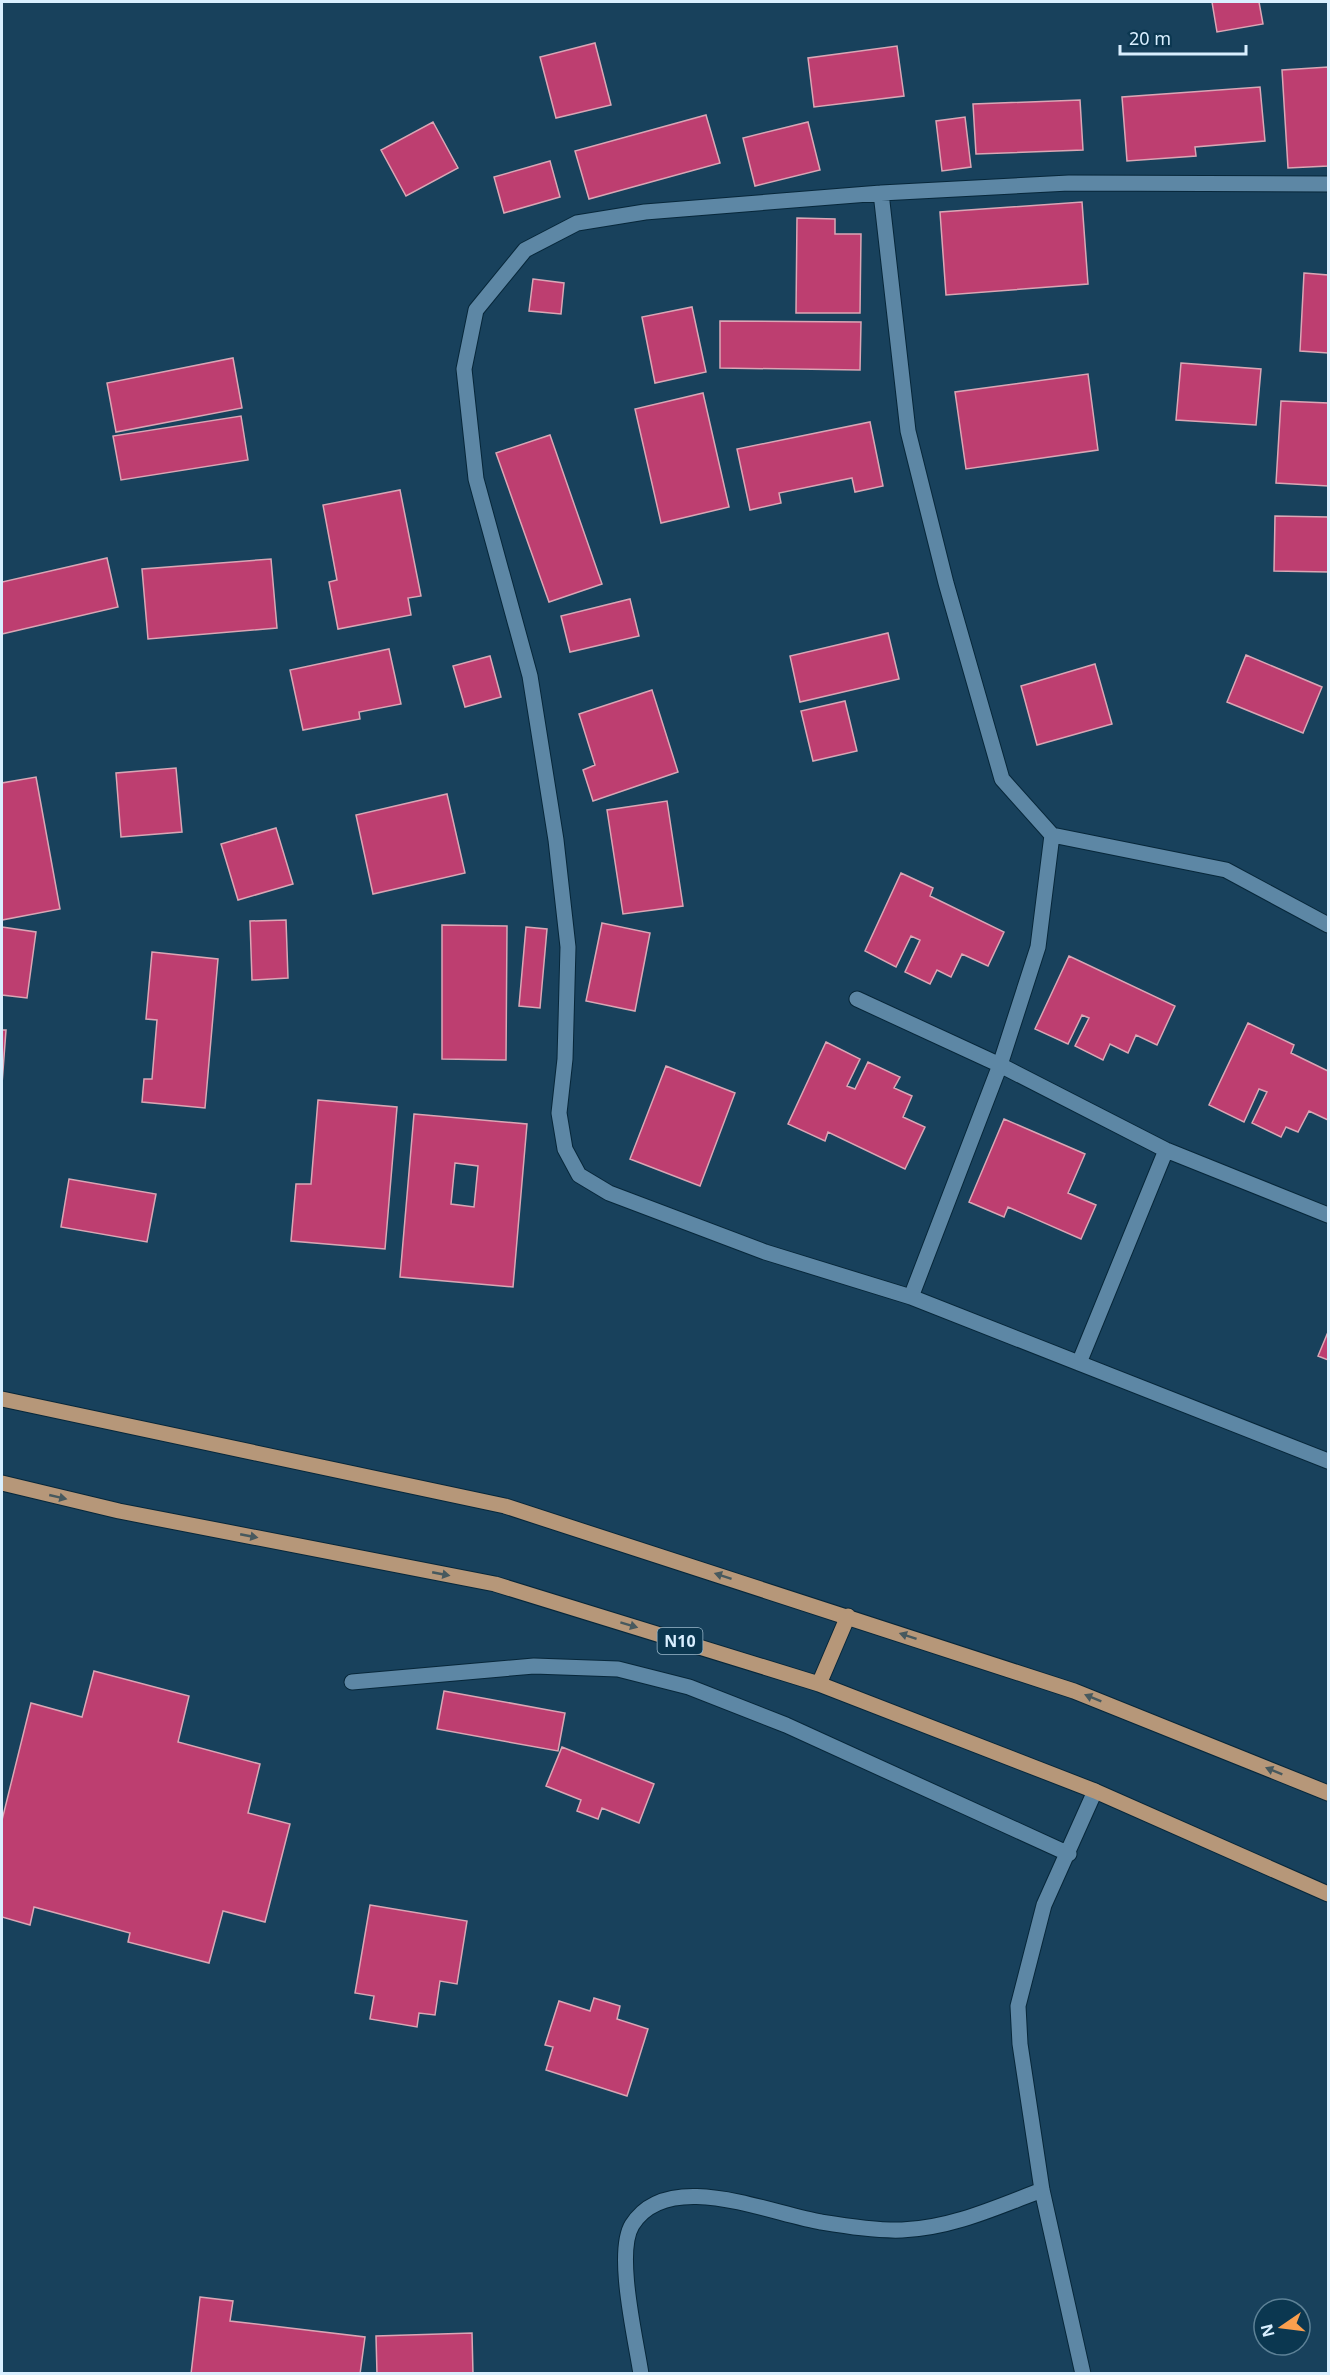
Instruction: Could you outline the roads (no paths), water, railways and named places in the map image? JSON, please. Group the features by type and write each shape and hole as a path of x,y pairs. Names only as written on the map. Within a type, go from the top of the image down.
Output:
{"main road":[{"path":"2,1399 505,1506 1074,1691 1329,1793"},
{"name":"N10","path":"2,1483 119,1511 495,1584 819,1684 1095,1791 1329,1894"},
{"path":"819,1684 848,1616"}],"street":[{"path":"1329,184 1069,183 881,193 645,212 577,223 525,250 476,310 464,369 476,479 530,676 556,840 568,947 565,1059 559,1113 565,1149 579,1174 609,1193 765,1252 911,1297 1329,1461"},
{"path":"881,193 908,431 946,583 1002,779 1052,835 1226,870 1329,926"},
{"path":"911,1297 1000,1065 1038,947 1052,835"},
{"path":"857,999 1000,1065 1166,1150 1329,1215"},
{"path":"1079,1363 1166,1150"},
{"path":"352,1682 534,1666 618,1669 689,1687 786,1725 1069,1854"},
{"path":"1083,2373 1042,2190 1020,2044 1018,2006 1044,1905 1069,1854 1095,1791"},
{"path":"641,2373 624,2257 631,2227 642,2213 656,2204 691,2196 742,2202 820,2222 902,2230 963,2221 1042,2190"}]}
